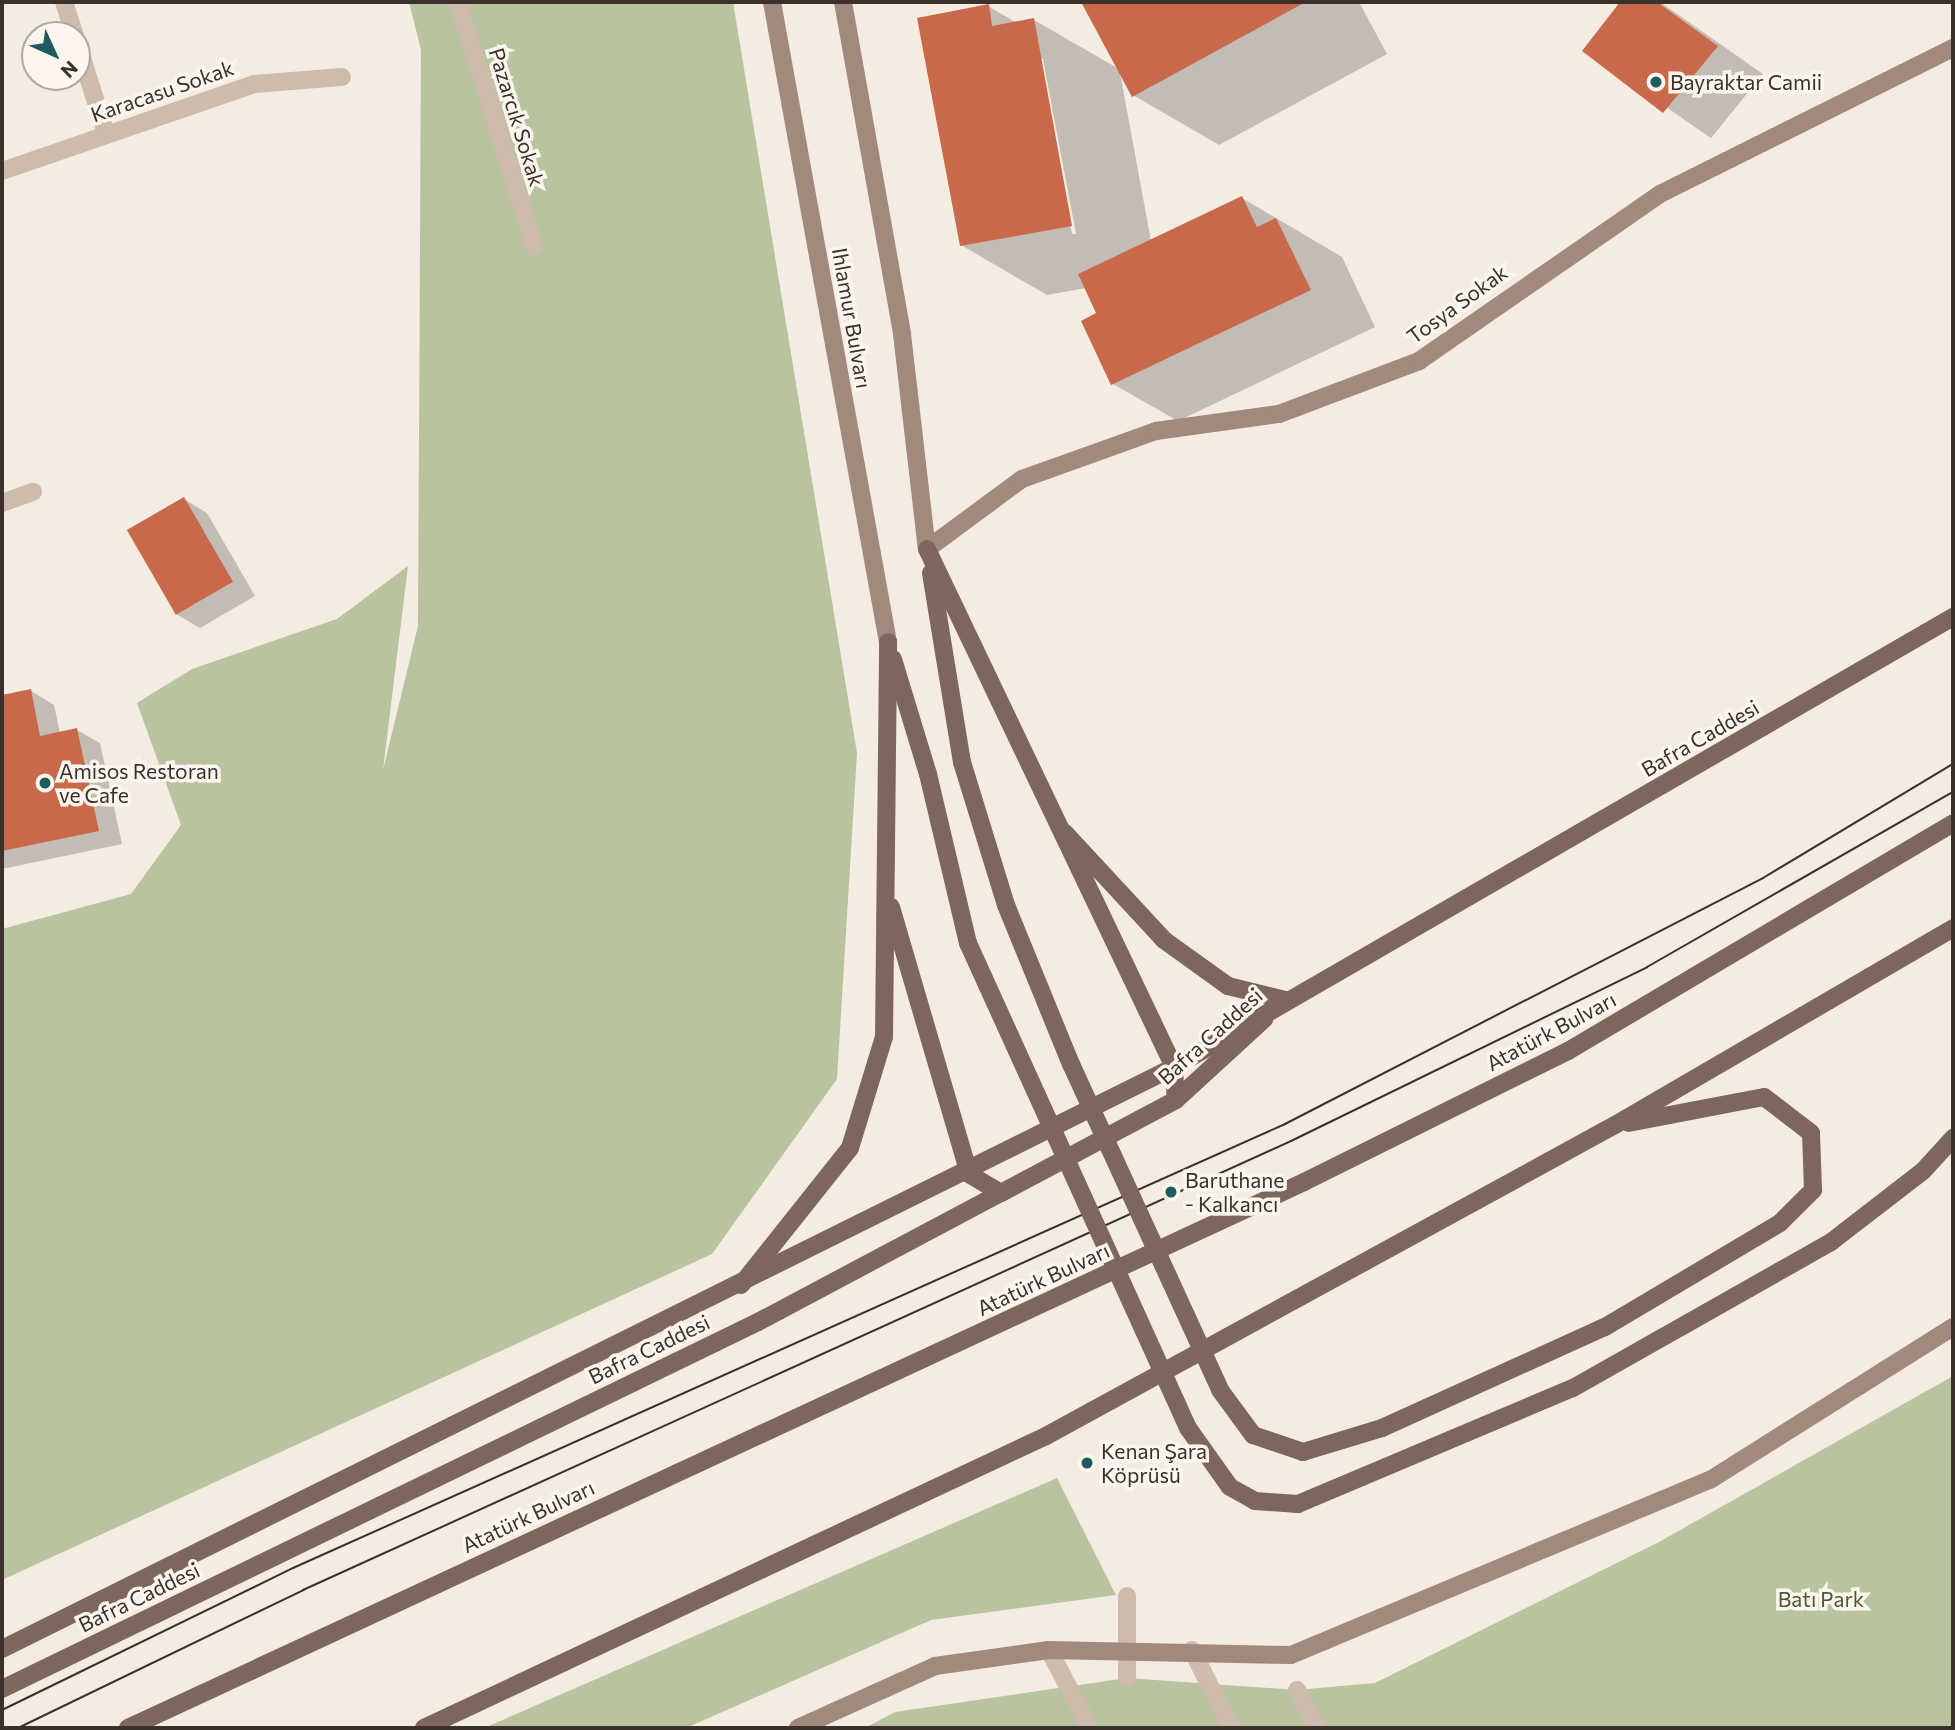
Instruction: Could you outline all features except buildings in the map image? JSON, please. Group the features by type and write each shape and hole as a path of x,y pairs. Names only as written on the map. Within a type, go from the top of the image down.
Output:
{"main road":[{"name":"Ihlamur Bulvarı","path":"772,2 887,642"},
{"name":"Ihlamur Bulvarı","path":"843,2 902,334 927,549"},
{"name":"Tosya Sokak","path":"927,549 1022,479 1156,431 1279,414 1419,361 1660,194 1953,48"},
{"path":"927,549 962,762 1006,905 1071,1064 1220,1390 1253,1435 1303,1452 1382,1428 1605,1326 1780,1223 1813,1190 1811,1133 1764,1097 1615,1125"},
{"path":"927,549 1050,817 1174,1068 1176,1100"},
{"name":"Bafra Caddesi","path":"2,1649 738,1289 1174,1068 1285,1000 1953,617"},
{"path":"887,642 928,774 968,943 1188,1428 1230,1487 1255,1501 1298,1504 1573,1388 1831,1241 1923,1171 1953,1139"},
{"path":"738,1289 850,1147 884,1037 887,642"},
{"path":"1050,817 1164,940 1228,986 1285,1000"},
{"name":"Atatürk Bulvarı","path":"128,1728 1316,1176 1568,1051 1953,823"},
{"path":"886,891 969,1174 1001,1193"},
{"path":"424,1728 1046,1436 1615,1125 1953,928"},
{"name":"Bafra Caddesi","path":"2,1689 758,1322 1176,1100 1285,1000"},
{"path":"798,1728 935,1666 1049,1650 1127,1648 1291,1655 1710,1480 1953,1327"}],"street":[{"path":"64,2 70,21"},
{"name":"Pazarcık Sokak","path":"458,2 534,246"},
{"name":"Karacasu Sokak","path":"2,171 254,84 342,77"},
{"path":"91,87 106,134"},
{"path":"2,503 33,492"},
{"path":"1127,1596 1127,1678"},
{"path":"1049,1650 1090,1728"},
{"path":"1192,1650 1231,1728"},
{"path":"1297,1689 1318,1728"}],"green space":[{"path":"409,2 733,2 857,753 837,1079 712,1254 2,1580 2,929 131,894 181,825 137,703 192,669 337,619 408,566 383,770 418,626 421,50"},
{"name":"Batı Park","path":"1953,1376 1953,1728 865,1728 895,1712 1127,1678 1297,1690 1375,1683 1659,1542"},
{"path":"1057,1478 1116,1595 931,1620 686,1728 484,1728"}],"tram line":[{"path":"2,1710 293,1568 1285,1124 1763,878 1953,764"},
{"path":"18,1728 303,1590 1291,1141 1647,967 1953,792"}],"place":[{"name":"Bayraktar Camii","path":"1656,82"},
{"name":"Amisos Restoran ve Cafe","path":"45,783"},
{"name":"Baruthane - Kalkancı","path":"1171,1192"},
{"name":"Kenan Şara Köprüsü","path":"1087,1463"}]}
